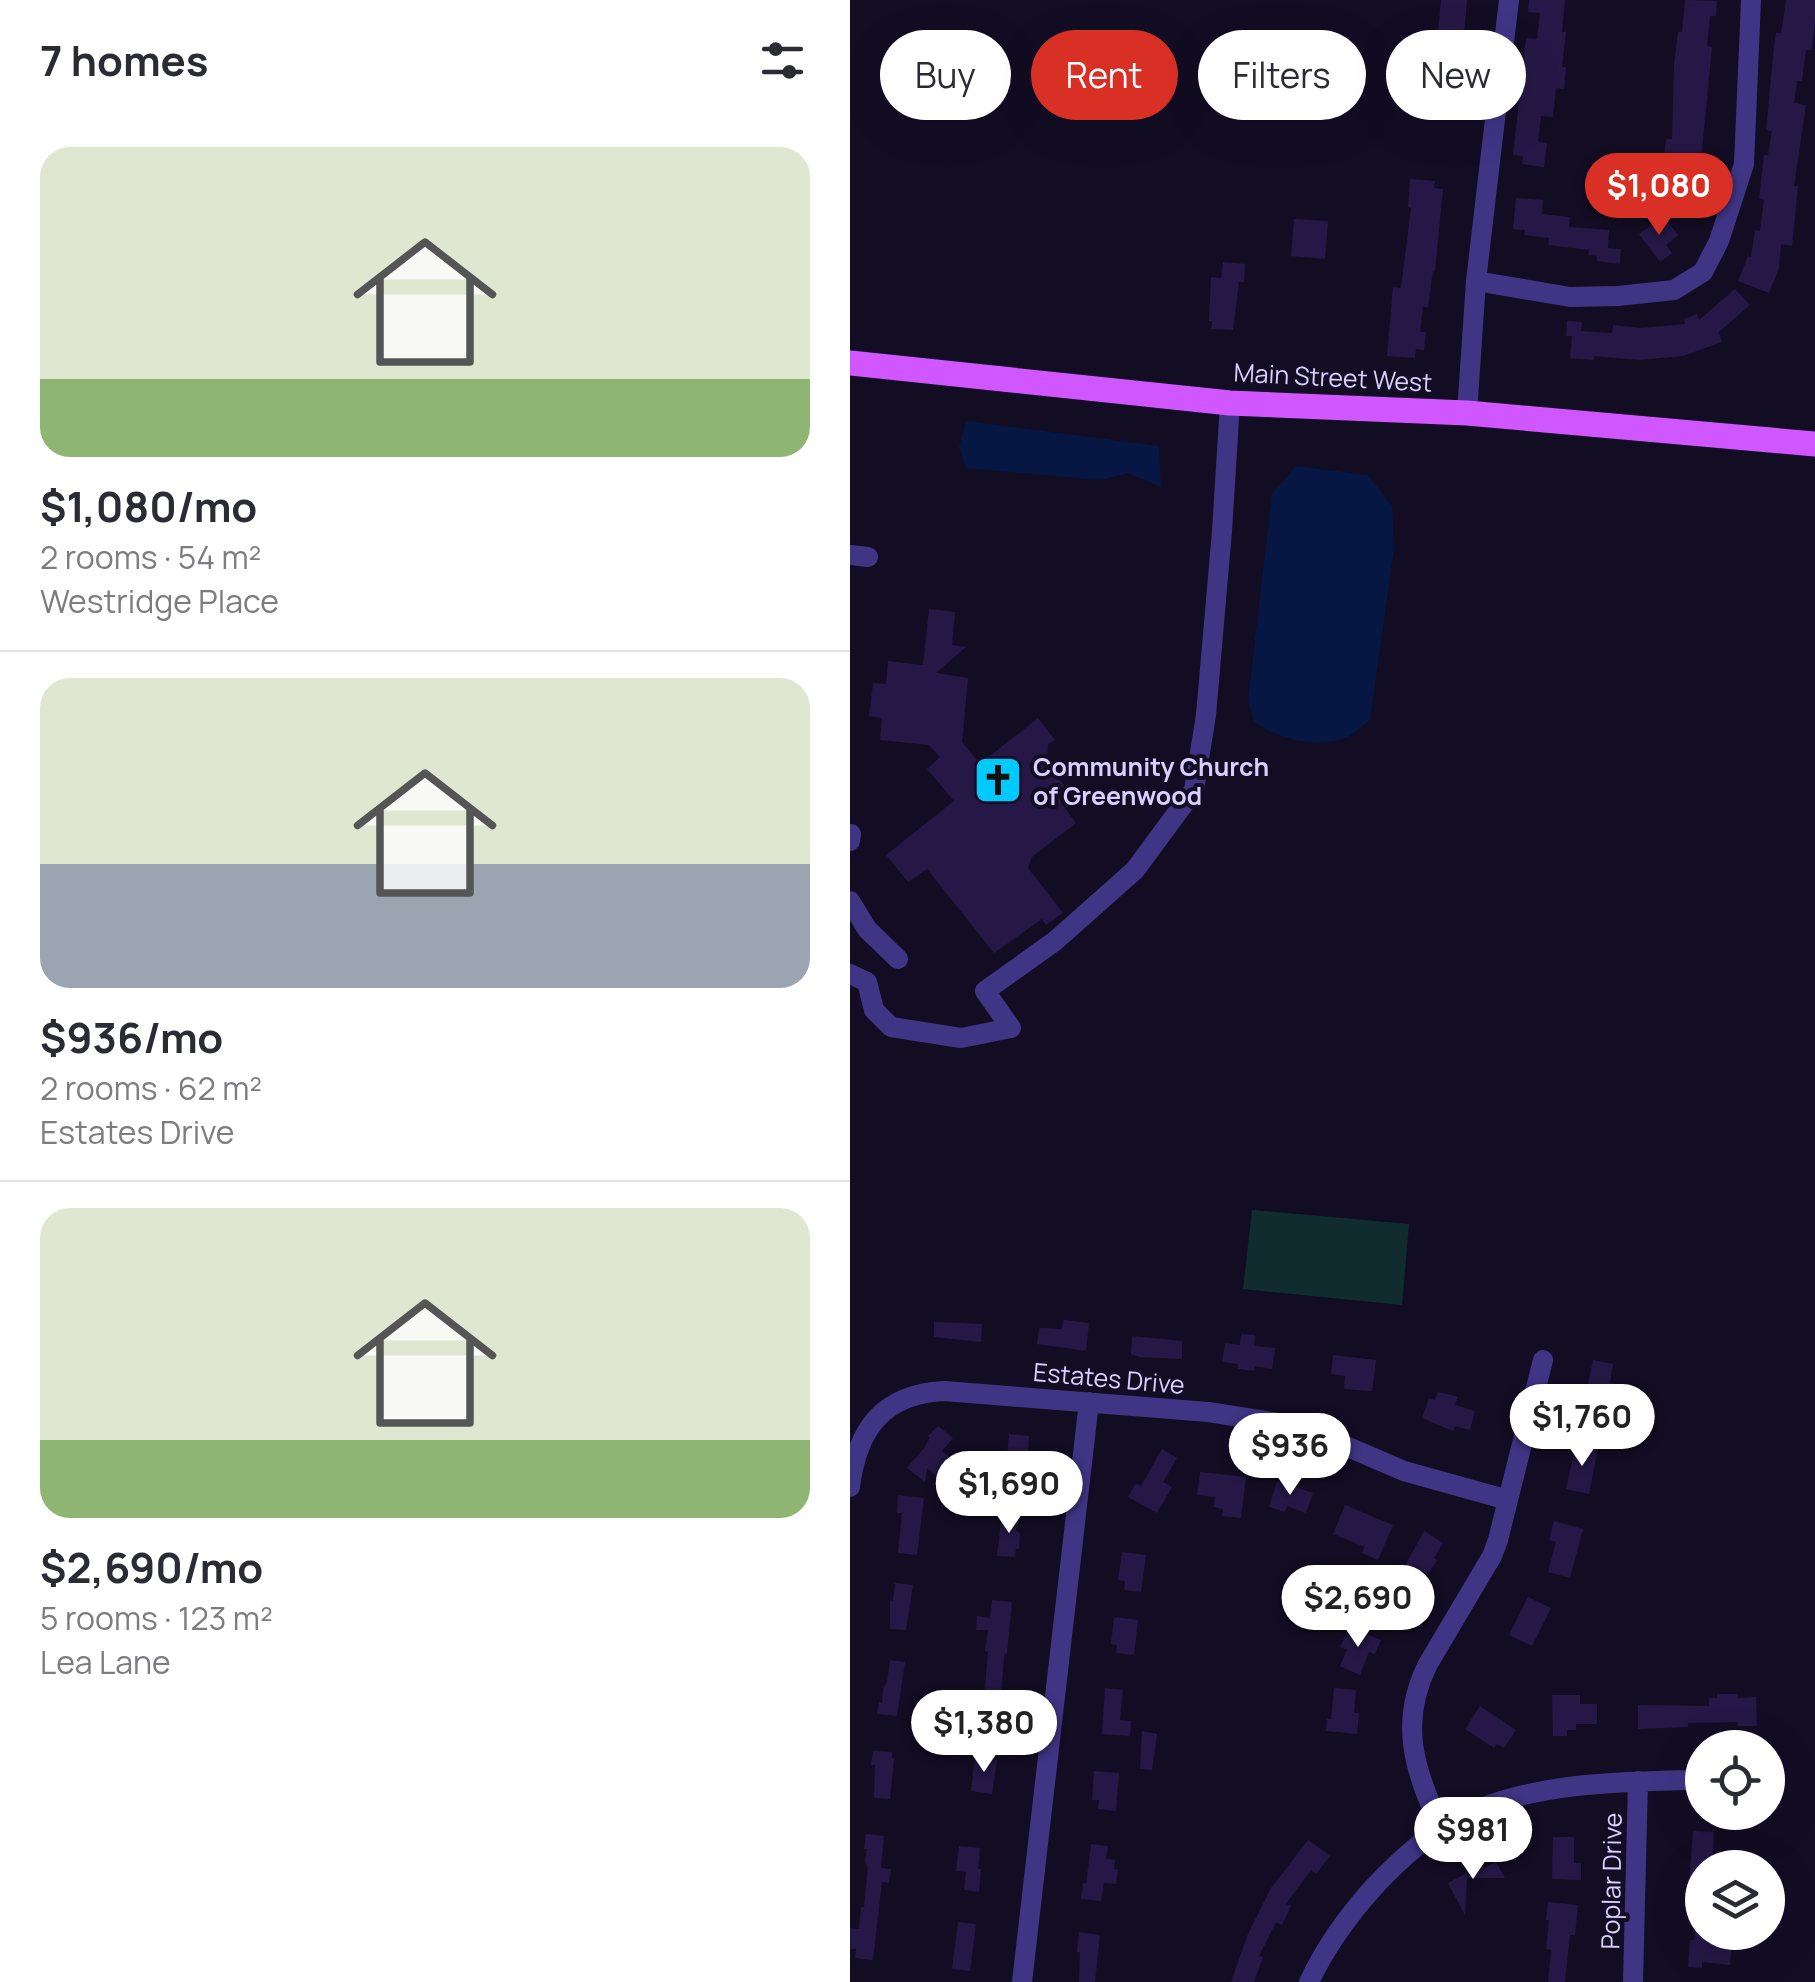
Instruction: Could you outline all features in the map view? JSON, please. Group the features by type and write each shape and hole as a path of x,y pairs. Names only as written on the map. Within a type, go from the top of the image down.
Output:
{"main road":[{"name":"Main Street West","path":"850,363 1230,403 1467,413 1815,444"}],"street":[{"path":"1467,413 1476,282 1509,0"},
{"path":"1476,282 1570,297 1618,296 1674,290 1703,272 1718,241 1744,164 1752,0"},
{"path":"850,974 868,982 874,1010 891,1027 961,1038 1011,1028 985,991 1055,941 1135,870 1194,790 1206,715 1230,403"},
{"path":"850,901 868,928 898,960"},
{"path":"1441,1828 1414,1760 1413,1706 1428,1664 1492,1556 1543,1360"},
{"name":"Estates Drive","path":"850,1487 864,1434 878,1416 909,1395 944,1391 1208,1412 1300,1426 1404,1471 1508,1500"},
{"path":"1022,1982 1089,1402"},
{"path":"1309,1982 1331,1940 1366,1896 1397,1863 1459,1818 1510,1797 1534,1792 1685,1780"},
{"name":"Poplar Drive","path":"1633,1982 1638,1781"}],"green space":[{"path":"1252,1210 1409,1224 1402,1305 1243,1289"}],"water":[{"path":"966,421 1159,446 1161,487 1128,473 1100,480 966,468 959,447"},
{"path":"1296,466 1368,475 1392,506 1394,548 1370,720 1346,738 1332,742 1296,740 1263,728 1254,722 1248,701 1272,494"}],"building":[{"path":"1441,0 1467,0 1464,30 1438,30"},
{"path":"1529,0 1565,0 1564,89 1556,88 1553,117 1541,116 1538,142 1547,143 1544,167 1522,164 1523,156 1513,155 1517,120 1526,120 1526,38 1537,39 1540,13 1528,12"},
{"path":"1685,0 1717,1 1716,16 1710,16 1707,46 1712,47 1698,192 1689,192 1688,205 1659,202 1666,139 1672,139 1674,65"},
{"path":"1786,0 1815,0 1815,22 1812,50 1806,50 1794,103 1806,105 1794,186 1798,186 1792,246 1781,244 1779,268 1769,293 1738,281 1748,256 1751,257 1755,230 1760,231 1764,155 1768,155 1772,131 1766,130 1774,46 1776,33 1781,33"},
{"path":"1410,179 1435,181 1434,188 1443,189 1435,271 1428,307 1423,307 1420,332 1426,332 1424,350 1416,349 1415,358 1387,356 1393,287 1401,288 1411,208"},
{"path":"1516,198 1543,200 1542,214 1570,217 1569,227 1609,230 1608,248 1621,249 1620,264 1597,261 1597,256 1588,255 1589,250 1548,245 1549,238 1524,235 1525,230 1513,229"},
{"path":"1664,216 1678,235 1666,245 1672,253 1660,262 1639,234"},
{"path":"1294,219 1328,221 1325,259 1291,256"},
{"path":"1223,262 1245,264 1233,330 1211,329 1209,321 1211,277 1221,278"},
{"path":"1735,289 1750,305 1719,332 1722,342 1683,356 1639,360 1570,358 1572,336 1566,336 1567,321 1582,322 1581,331 1612,333 1613,325 1642,328 1685,324 1684,319 1697,314 1699,320"},
{"name":"Community Church of Greenwood","path":"929,609 955,612 952,645 966,647 936,673 968,678 962,742 980,764 1038,718 1055,740 1048,744 1047,764 1068,790 1062,804 1076,823 1032,857 1028,868 1063,913 1046,925 1042,919 994,953 927,869 908,882 886,855 954,801 927,769 940,757 929,745 880,740 882,718 869,716 873,683 886,684 888,661 923,665"},
{"path":"1063,1320 1089,1323 1086,1351 1037,1344 1039,1328 1062,1329"},
{"path":"934,1322 982,1324 981,1342 934,1337"},
{"path":"1241,1334 1255,1335 1254,1346 1275,1348 1272,1369 1238,1369 1238,1364 1222,1362 1225,1343 1240,1345"},
{"path":"1132,1336 1182,1341 1182,1359 1131,1354"},
{"path":"1333,1355 1376,1360 1372,1391 1344,1389 1345,1376 1331,1374"},
{"path":"1593,1360 1613,1364 1610,1383 1622,1386 1619,1399 1606,1397 1603,1414 1583,1410"},
{"path":"1438,1392 1458,1397 1455,1405 1475,1411 1470,1430 1455,1426 1453,1431 1422,1418 1429,1398 1435,1400"},
{"path":"938,1426 953,1438 942,1451 949,1457 943,1465 948,1470 940,1479 927,1468 925,1482 907,1468"},
{"path":"1009,1434 1029,1436 1027,1466 1037,1468 1036,1486 1019,1485 1019,1478 1005,1476"},
{"path":"1576,1444 1598,1449 1589,1494 1566,1489"},
{"path":"1162,1449 1177,1458 1163,1482 1172,1487 1157,1513 1128,1497 1136,1483 1141,1486"},
{"path":"1200,1472 1246,1477 1241,1518 1222,1516 1223,1509 1214,1507 1215,1497 1197,1495"},
{"path":"1277,1481 1313,1493 1306,1513 1287,1506 1285,1512 1269,1507"},
{"path":"898,1495 924,1498 917,1555 898,1553 902,1513 897,1513"},
{"path":"1345,1505 1393,1525 1378,1560 1362,1553 1365,1547 1333,1534"},
{"path":"1002,1513 1018,1515 1019,1549 1015,1557 997,1556"},
{"path":"1554,1521 1583,1529 1570,1578 1548,1572 1556,1542 1549,1540"},
{"path":"1424,1531 1443,1543 1434,1558 1437,1560 1417,1584 1400,1575"},
{"path":"1122,1552 1146,1555 1141,1592 1124,1590 1125,1581 1118,1580"},
{"path":"895,1583 913,1585 906,1630 890,1629 890,1600 893,1601"},
{"path":"1528,1597 1551,1608 1532,1646 1509,1635"},
{"path":"992,1600 1012,1602 1000,1706 1002,1725 982,1723 988,1630 976,1630 977,1616 990,1618"},
{"path":"1114,1617 1138,1620 1134,1655 1116,1653 1117,1645 1111,1644"},
{"path":"1349,1627 1381,1640 1375,1654 1369,1652 1360,1675 1340,1666 1347,1650 1340,1647"},
{"path":"890,1660 905,1662 897,1716 877,1714"},
{"path":"1105,1688 1123,1690 1120,1720 1131,1721 1130,1736 1102,1734"},
{"path":"1334,1688 1356,1690 1357,1734 1326,1731"},
{"path":"1717,1694 1756,1697 1757,1726 1738,1726 1738,1722 1688,1723 1688,1727 1638,1729 1638,1705 1709,1706 1709,1698 1717,1698"},
{"path":"1552,1695 1580,1695 1580,1704 1597,1704 1597,1724 1576,1724 1576,1730 1567,1730 1567,1736 1553,1736"},
{"path":"1480,1706 1516,1730 1504,1748 1497,1744 1494,1748 1465,1729"},
{"path":"1142,1731 1157,1734 1152,1770 1140,1769"},
{"path":"873,1751 892,1752 890,1799 874,1798"},
{"path":"975,1757 997,1760 992,1794 971,1791"},
{"path":"1094,1771 1119,1773 1116,1811 1098,1809 1099,1800 1092,1800"},
{"path":"1693,1831 1714,1832 1713,1850 1692,1850"},
{"path":"866,1834 884,1836 881,1868 891,1869 889,1883 882,1882 873,1960 855,1958 856,1949 850,1949 850,1928 859,1929 864,1907"},
{"path":"1553,1837 1574,1837 1574,1863 1581,1863 1581,1880 1552,1879"},
{"path":"1308,1840 1330,1856 1316,1874 1311,1870 1286,1904 1291,1906 1282,1925 1276,1922 1259,1956 1263,1957 1254,1982 1231,1982 1248,1934 1271,1888"},
{"path":"1091,1844 1108,1846 1106,1859 1115,1860 1114,1869 1118,1870 1116,1884 1104,1883 1101,1901 1081,1899"},
{"path":"959,1846 980,1848 979,1892 964,1890 966,1872 956,1871"},
{"path":"1496,1862 1505,1878 1467,1878 1465,1915 1448,1883"},
{"path":"1548,1902 1578,1905 1565,1982 1548,1982"},
{"path":"958,1922 976,1924 970,1971 952,1969"},
{"path":"1079,1932 1100,1935 1095,1982 1079,1982"},
{"path":"1689,1950 1731,1950 1730,1965 1702,1962 1702,1968 1688,1967"}],"place":[{"name":"Community Church of Greenwood","path":"998,780"}]}
